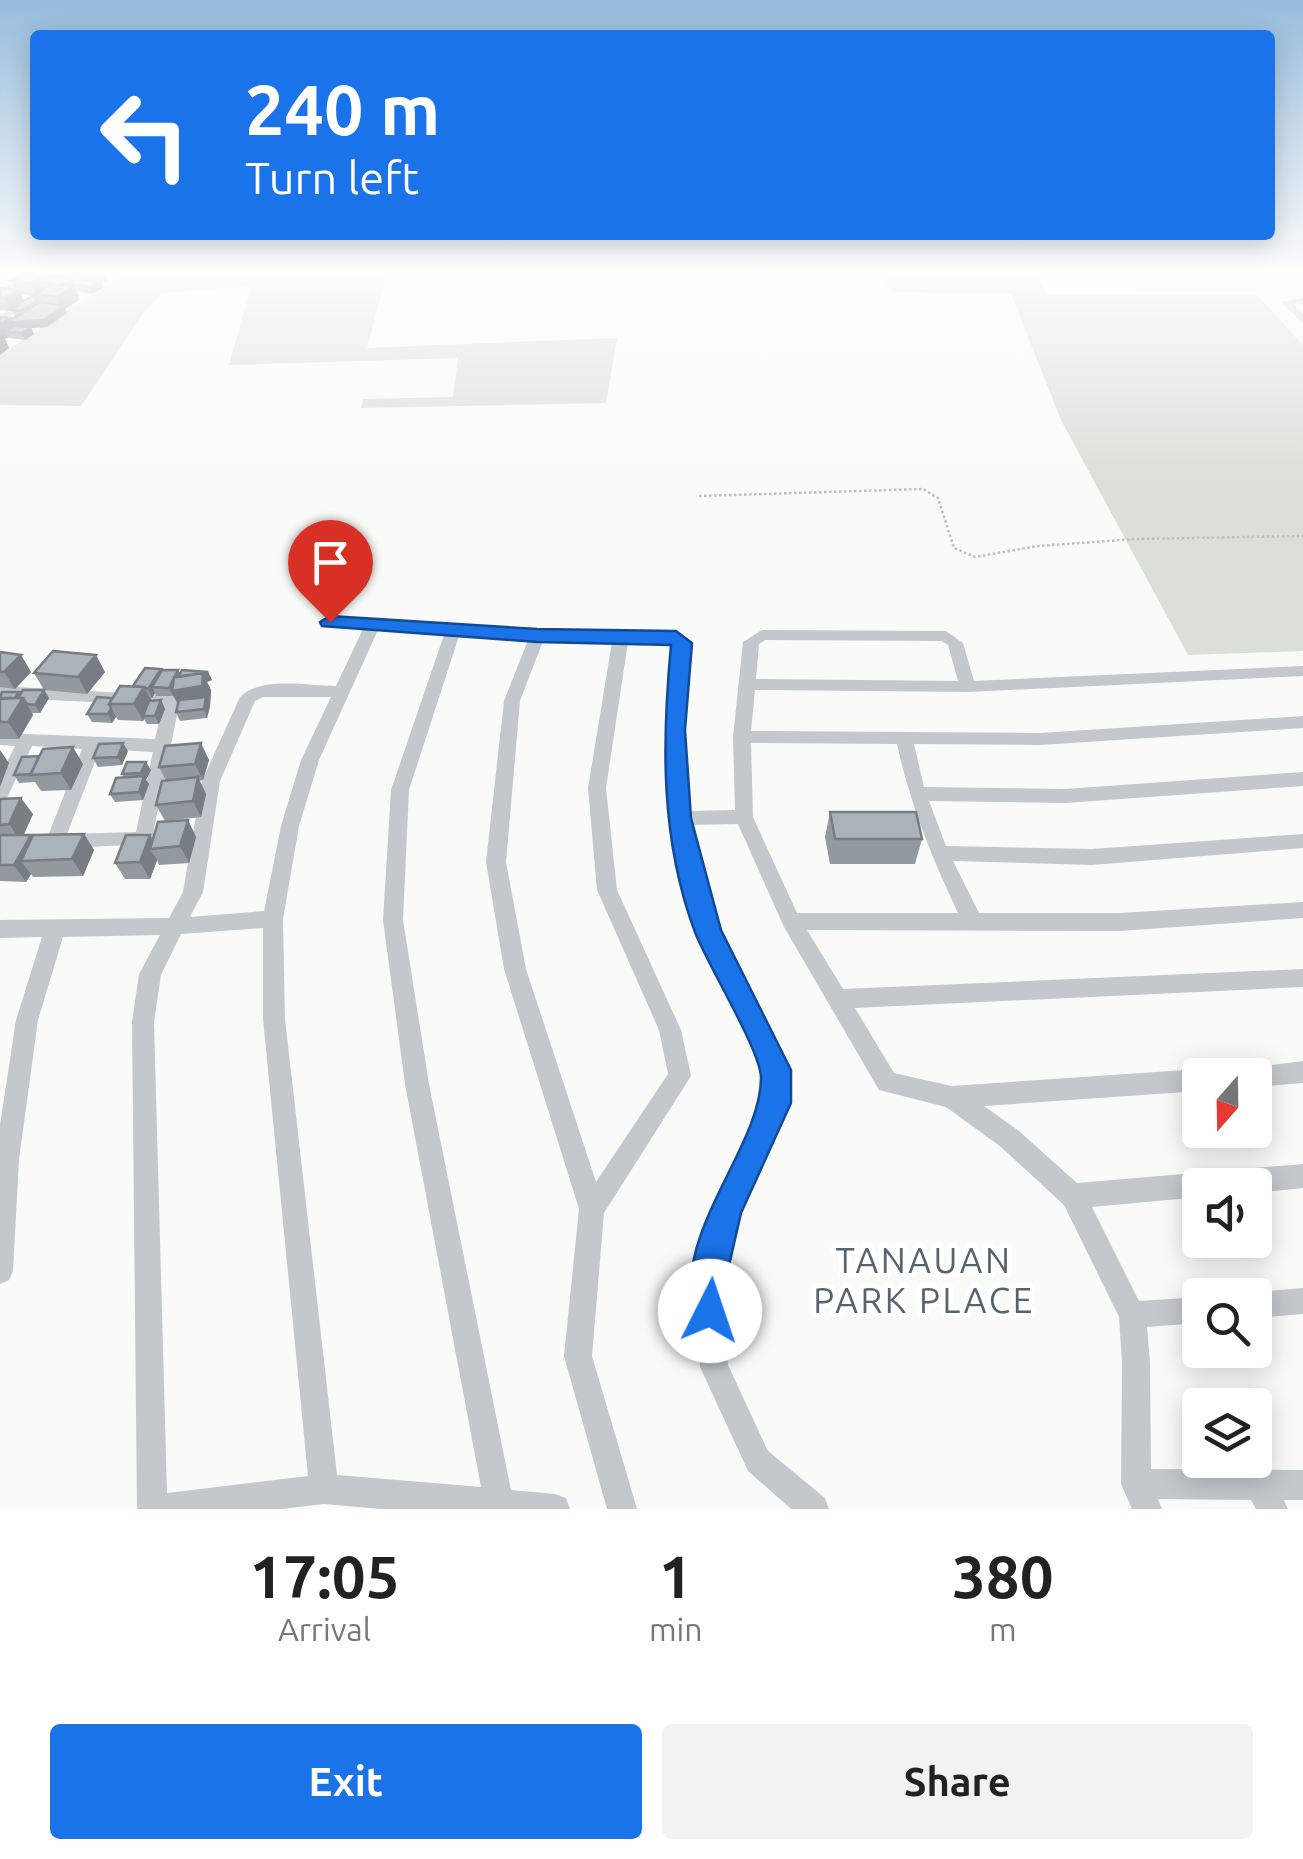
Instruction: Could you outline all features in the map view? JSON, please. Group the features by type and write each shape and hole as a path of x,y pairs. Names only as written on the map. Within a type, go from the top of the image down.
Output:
{"street":[{"path":"330,622 537,636 676,638 683,648 674,730 679,818 708,930 776,1070 776,1103 725,1211 708,1283 714,1367 758,1461 814,1509"},
{"path":"324,1489 274,1019 273,919 290,826 310,760 373,625"},
{"path":"452,630 400,790 393,920 417,1084 500,1503"},
{"path":"537,636 512,701 496,862 515,969 592,1209 578,1356 622,1509"},
{"path":"968,686 955,643 946,636 762,636 751,642 742,737 744,818 791,921 887,1082 952,1097 1182,1081"},
{"path":"592,1209 680,1076 670,1030 607,890 597,788 621,637"},
{"path":"747,684 968,686 1303,671"},
{"path":"342,692 260,691 248,696 211,781 193,892 150,974 143,1022 154,1509 254,1503 324,1489 421,1502 500,1503 555,1509"},
{"path":"0,692 172,700 144,839 46,842 92,744"},
{"path":"742,737 1040,739 1303,722"},
{"path":"904,738 939,853 973,922"},
{"path":"0,740 164,746"},
{"path":"0,795 26,741"},
{"path":"918,794 1065,796 1303,779"},
{"path":"679,818 744,818"},
{"path":"939,853 1092,857 1303,841"},
{"path":"791,921 1120,922 1303,910"},
{"path":"0,929 178,926 273,919"},
{"path":"0,1271 6,1159 28,1020 56,929"},
{"path":"837,1000 1303,978"},
{"path":"1272,1075 1303,1072"},
{"path":"952,1097 1010,1139 1073,1196 1132,1316 1142,1497 1266,1497 1303,1485"},
{"path":"1272,1179 1303,1176"},
{"path":"1073,1196 1182,1187"},
{"path":"1272,1304 1303,1302"},
{"path":"1132,1316 1182,1312"}],"path":[{"path":"699,496 923,489 938,498 954,548 974,558 1038,546 1116,540 1303,536"}],"shaded area":[{"path":"18,343 123,343 81,406 0,405 0,355"},
{"path":"235,343 368,343 367,348 616,343 606,403 361,408 363,399 453,397 458,358 229,365"},
{"path":"1031,343 1302,343 1303,651 1188,655 1061,420"}],"building":[{"path":"53,651 96,655 78,677 34,673"},
{"path":"0,652 21,655 0,672"},
{"path":"145,668 161,669 148,689 133,686"},
{"path":"162,670 178,670 169,688 152,687"},
{"path":"182,670 208,672 178,677"},
{"path":"203,673 202,686 172,691 174,677"},
{"path":"120,686 144,687 134,704 109,704"},
{"path":"23,690 44,690 35,705 18,698"},
{"path":"2,692 19,692 15,698 0,699"},
{"path":"97,697 112,698 108,714 87,714"},
{"path":"206,697 204,709 176,712 179,700"},
{"path":"0,698 23,698 8,722 0,722"},
{"path":"161,700 155,716 143,716 149,701"},
{"path":"123,743 118,757 93,758 99,744"},
{"path":"201,743 195,764 159,767 165,746"},
{"path":"73,747 61,773 30,775 43,749"},
{"path":"39,756 31,774 14,775 22,757"},
{"path":"127,762 146,762 141,773 122,774"},
{"path":"144,776 139,792 110,794 116,778"},
{"path":"198,777 193,801 156,805 162,781"},
{"path":"21,798 9,824 0,825 0,799"},
{"path":"830,812 916,812 922,839 835,839"},
{"path":"188,820 180,846 150,849 158,822"},
{"path":"84,834 72,859 21,861 33,835"},
{"path":"0,835 31,835 14,865 0,865"},
{"path":"126,835 150,835 140,862 115,863"}],"district":[{"name":"TANAUAN PARK PLACE","path":"924,1280"}],"route":[{"path":"330,622 537,636 676,638 682,643 674,730 679,818 708,930 776,1070 776,1103 725,1211 708,1283 710,1311"}]}
